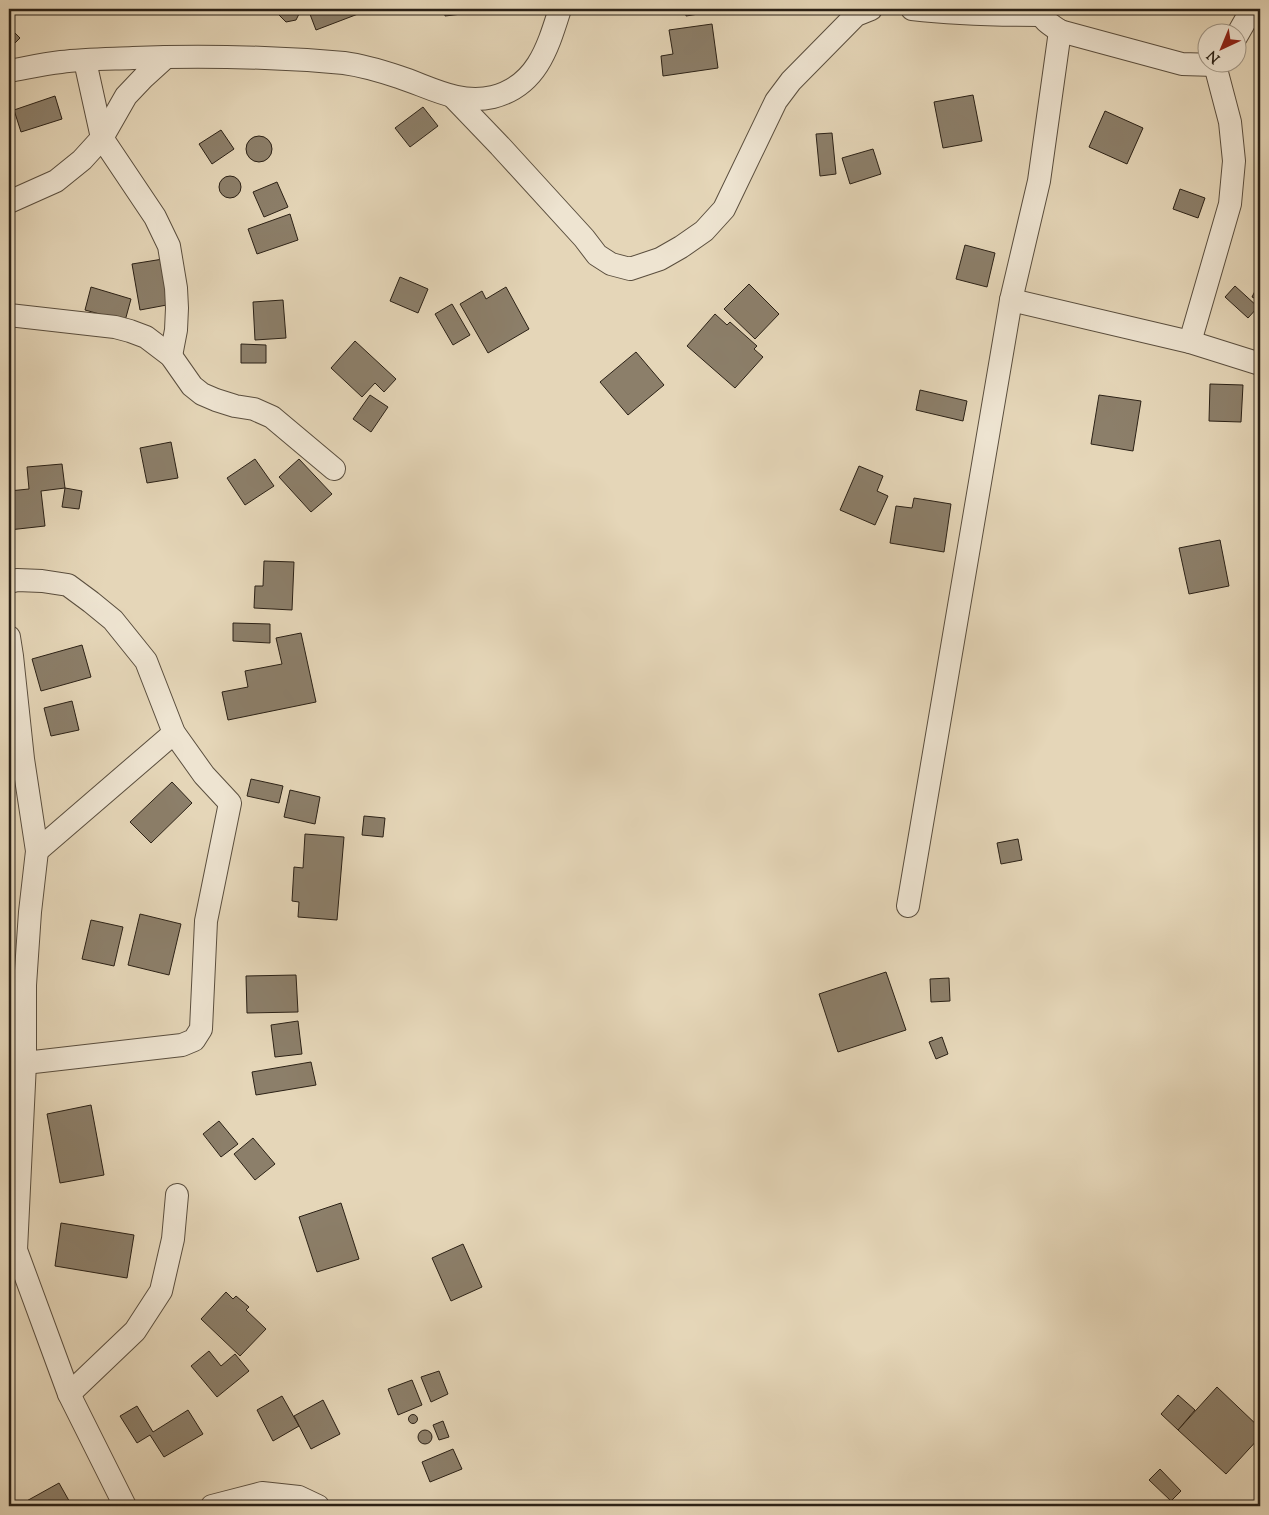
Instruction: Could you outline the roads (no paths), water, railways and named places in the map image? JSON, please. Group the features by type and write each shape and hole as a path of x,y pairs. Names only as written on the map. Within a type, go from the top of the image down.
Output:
{"street":[{"path":"9,71 62,62 239,56 346,64 397,76 452,97 493,97 511,89 526,79 538,66 549,45 560,9"},
{"path":"452,97 500,146 597,255 611,264 630,269 660,259 704,231 724,209 776,101 791,81 856,15 872,9"},
{"path":"912,9 975,14 1039,12 1049,24 1060,31 1182,64 1196,64"},
{"path":"908,906 1011,300 1039,181 1060,31"},
{"path":"9,202 56,181 82,160 102,138 126,96 166,57"},
{"path":"86,61 102,138 155,217 169,246 176,288 177,308 176,330 171,356"},
{"path":"1190,342 1230,204 1234,161 1230,122 1219,72"},
{"path":"1011,300 1190,342 1260,364"},
{"path":"9,315 115,327 146,338 171,356 192,386 202,394 216,400 263,412 272,417 334,469"},
{"path":"9,582 17,580 68,585 113,620 146,660 174,733 204,775 230,803 206,921 201,1029 194,1040 182,1045 25,1063"},
{"path":"9,637 22,760 37,851 30,912 25,985 25,1063 12,1245 69,1394 125,1506"},
{"path":"37,851 174,733"},
{"path":"69,1394 136,1331 161,1291 173,1239 177,1195"},
{"path":"212,1506 262,1493 299,1497 318,1506"}]}
